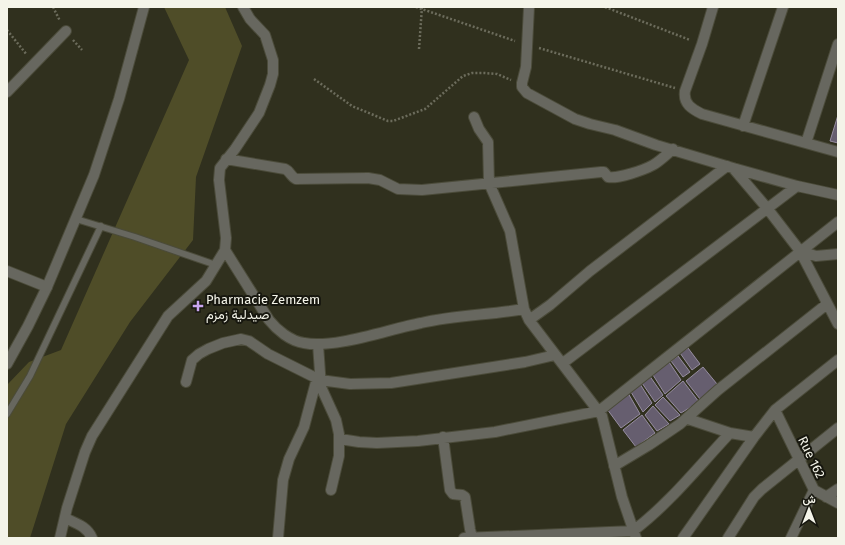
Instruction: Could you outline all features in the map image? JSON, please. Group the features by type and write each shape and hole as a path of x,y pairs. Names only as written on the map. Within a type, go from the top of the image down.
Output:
{"street":[{"path":"8,361 47,287 94,175 115,113 144,7"},
{"path":"60,538 85,452 92,436 168,316 198,289 212,272 225,250 226,238 218,176 221,165 235,149 259,113 273,74 273,60 265,35 250,19 243,7"},
{"path":"529,7 526,68 522,83 524,90 527,93 575,119 615,130 730,167 797,186 838,195"},
{"path":"713,7 702,44 685,91 686,101 693,110 743,126 838,152"},
{"path":"743,126 783,7"},
{"path":"7,92 66,31"},
{"path":"806,143 838,44"},
{"path":"474,117 479,129 488,142 490,183 510,231 524,309 529,320 555,356 563,363 599,411 605,423 622,497 634,534"},
{"path":"226,159 285,169 293,178 296,179 368,178 380,180 398,189 422,190 601,172 604,172 608,177 615,178 653,165 673,149"},
{"path":"730,167 767,208 800,251 838,324"},
{"path":"529,320 550,305 590,271 730,167"},
{"path":"563,363 797,186"},
{"path":"340,439 383,443 418,441 495,432 599,411 838,222"},
{"path":"225,250 276,329 303,343 318,344 341,342 438,320 499,314 524,309"},
{"path":"800,251 816,256 838,254"},
{"path":"7,271 47,287"},
{"path":"614,466 688,419 718,390 827,304"},
{"path":"186,382 192,360 199,354 223,343 241,339 249,340 264,352 318,379 350,384 391,383 518,364 555,356"},
{"path":"278,538 283,480 289,459 304,427 318,379 318,344"},
{"path":"683,538 754,437 775,410 838,360"},
{"path":"318,379 339,429 339,456 330,490"},
{"name":"Rue 162","path":"775,410 814,490 838,503"},
{"path":"688,419 730,432 754,437"},
{"path":"728,538 754,497 773,479 838,428"},
{"path":"464,538 634,534 676,493 730,432"},
{"path":"443,437 450,490 453,494 462,495 465,497 472,538"},
{"path":"826,497 838,489"},
{"path":"791,538 814,490"},
{"path":"65,518 85,528 89,531 92,538"}],"lane":[{"path":"76,219 101,226 216,266"},
{"path":"7,414 30,376 101,226"}],"path":[{"path":"416,7 527,44 685,91"},
{"path":"604,7 702,44"},
{"path":"419,49 422,8"},
{"path":"7,30 34,63"},
{"path":"314,79 352,106 388,122 425,109 463,76 472,73 496,74 511,80 524,90"}],"shaded area":[{"path":"164,7 225,7 242,46 196,177 193,240 130,322 66,424 30,538 7,538 7,385 29,362 61,350 189,60"}],"building":[{"path":"838,115 838,143 830,141"},
{"path":"688,348 700,364 692,370 680,353"},
{"path":"678,356 690,372 683,377 671,361"},
{"path":"669,362 681,380 665,394 653,375"},
{"path":"703,367 717,384 700,399 686,381"},
{"path":"649,375 663,395 655,402 642,383"},
{"path":"683,381 699,402 681,413 666,396"},
{"path":"640,384 652,403 643,412 631,392"},
{"path":"628,393 640,414 621,428 607,409"},
{"path":"663,397 680,415 670,421 655,405"},
{"path":"653,406 669,424 657,431 645,415"},
{"path":"642,415 655,433 636,447 623,430"}],"place":[{"name":"Pharmacie Zemzem صيدلية زمزم","path":"198,306"}]}
